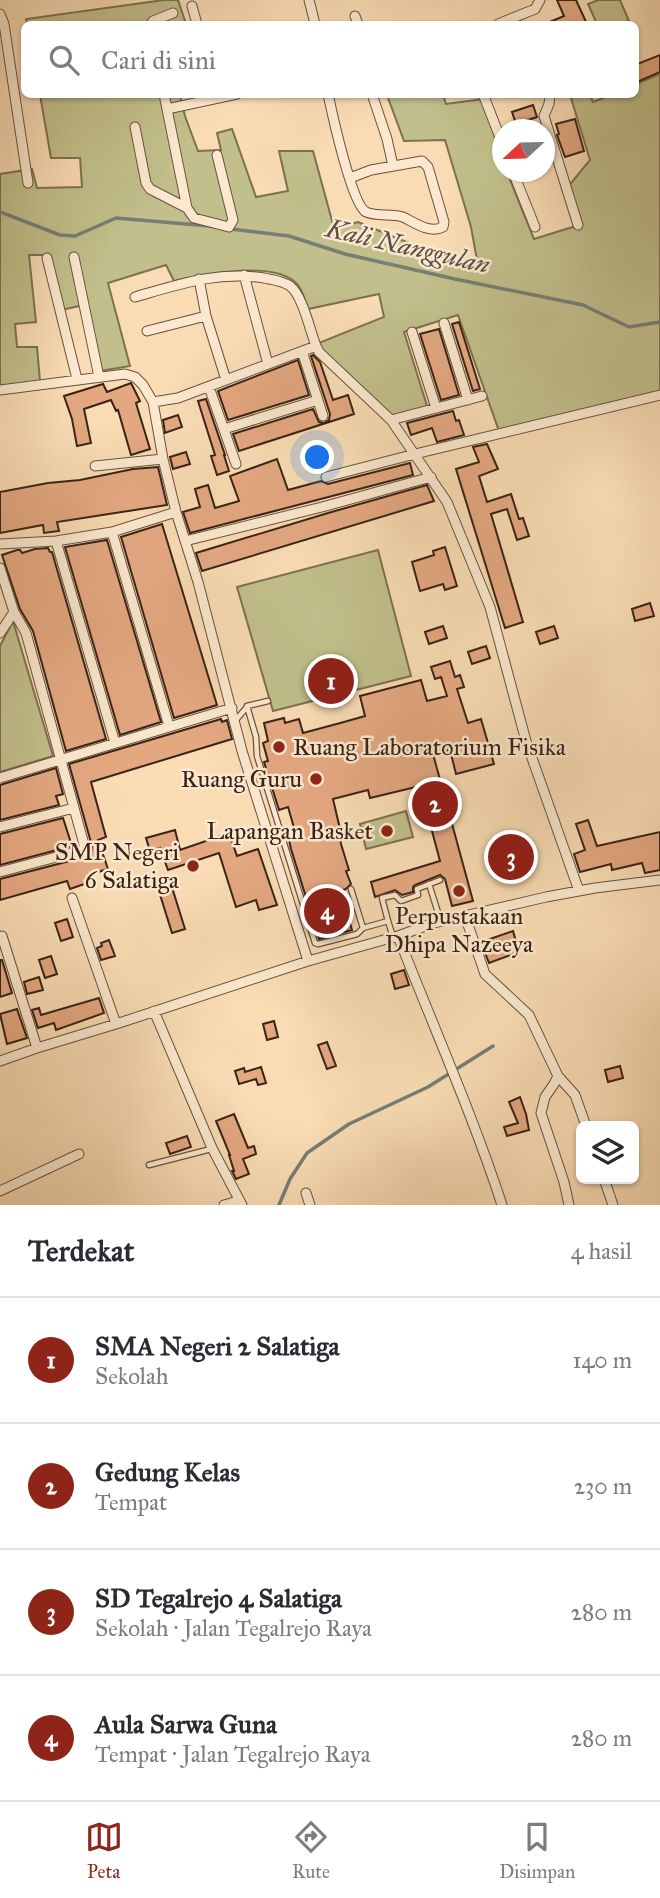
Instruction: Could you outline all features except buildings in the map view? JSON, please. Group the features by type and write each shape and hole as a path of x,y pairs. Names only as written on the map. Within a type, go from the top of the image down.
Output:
{"street":[{"path":"309,0 314,21"},
{"path":"524,20 540,0"},
{"path":"192,6 196,21"},
{"path":"153,21 173,13"},
{"path":"0,14 4,24 28,183"},
{"path":"165,98 187,208 194,218 229,226 233,220 216,155"},
{"path":"167,109 208,98"},
{"path":"329,98 350,178 361,208 368,213 400,216 433,230 443,228 444,222 426,163 422,161 371,170 350,178"},
{"path":"373,98 393,166"},
{"path":"484,98 492,119"},
{"path":"550,98 544,116 578,225"},
{"path":"135,127 146,183 150,189 187,208"},
{"path":"517,182 535,227"},
{"path":"74,257 99,377"},
{"path":"47,258 77,379"},
{"path":"244,275 268,363"},
{"path":"135,297 199,279 244,275 276,280 291,287 298,297 319,352 390,420 447,502 490,607 526,741 579,891"},
{"path":"199,279 206,316 226,380"},
{"path":"147,331 206,316"},
{"path":"444,323 468,400"},
{"path":"412,332 436,408"},
{"path":"153,402 178,398 316,346"},
{"path":"302,351 323,416"},
{"path":"0,390 125,373 135,377 143,385 153,402 176,512 242,751 308,961"},
{"path":"209,387 236,464"},
{"path":"326,477 660,395"},
{"path":"390,420 482,396"},
{"path":"224,429 317,400"},
{"path":"95,466 163,459"},
{"path":"185,541 431,477"},
{"path":"0,544 56,541 112,532 176,512"},
{"path":"112,532 169,726"},
{"path":"56,541 115,743"},
{"path":"0,568 14,612 26,633 85,849 0,872"},
{"path":"2,628 14,612"},
{"path":"0,778 232,708"},
{"path":"0,827 74,807"},
{"path":"0,1062 308,961 441,922 579,891 660,880"},
{"path":"72,898 116,1024"},
{"path":"465,916 485,974 529,1015 558,1076 575,1095 584,1121"},
{"path":"2,936 37,1048"},
{"path":"395,937 457,1080 502,1205"},
{"path":"155,1011 212,1148 240,1203 224,1205"},
{"path":"558,1076 545,1097 541,1113 569,1205"},
{"path":"0,1191 79,1154"},
{"path":"606,1184 613,1205"},
{"path":"306,1193 310,1205"}],"lane":[{"path":"235,722 247,706 268,701"},
{"path":"247,706 256,737 260,765 315,943 357,934 363,928 388,921"},
{"path":"395,937 382,898 395,895 401,901 418,895 417,889 440,880"},
{"path":"429,884 441,922"},
{"path":"351,889 363,928"},
{"path":"149,1165 212,1148"}],"shaded area":[{"path":"178,0 185,21 26,21"},
{"path":"598,0 620,0 629,21 596,21 588,4"},
{"path":"660,74 660,393 499,431 458,315 404,332 428,409 393,419 316,344 384,317 379,294 308,309 297,284 273,272 238,271 174,281 166,265 108,283 130,366 100,371 84,305 61,310 46,255 29,255 36,322 15,324 17,347 37,347 40,381 0,386 0,174 32,169 37,188 82,187 80,158 51,158 41,98 181,98 198,151 221,150 217,133 232,129 256,197 288,191 279,151 313,151 334,228 358,222 448,259 477,260 471,227 445,140 404,141 388,98 444,98 446,104 483,99 492,127 492,182 511,182 534,239 579,225 567,188 590,160 571,98 591,98 593,102 603,98 639,98 639,83"},
{"path":"378,550 411,676 273,711 237,587"},
{"path":"13,621 53,756 0,772 0,646"},
{"name":"Lapangan Basket","path":"406,811 413,837 366,849 360,824"}],"waterway":[{"path":"0,212 60,235 75,236 116,218 210,226"},
{"name":"Kali Nanggulan","path":"231,229 289,236 345,254 583,305 629,327 660,322"},
{"path":"279,1205 290,1179 307,1153 349,1124 428,1087 493,1046"}],"place":[{"name":"SMA Negeri 2 Salatiga","path":"331,681"},
{"name":"Ruang Laboratorium Fisika","path":"279,747"},
{"name":"Ruang Guru","path":"316,779"},
{"name":"Gedung Kelas","path":"435,804"},
{"name":"Lapangan Basket","path":"387,831"},
{"name":"SD Tegalrejo 4 Salatiga","path":"511,857"},
{"name":"SMP Negeri 6 Salatiga","path":"193,866"},
{"name":"Perpustakaan Dhipa Nazeeya","path":"459,891"},
{"name":"Aula Sarwa Guna","path":"327,911"}]}
